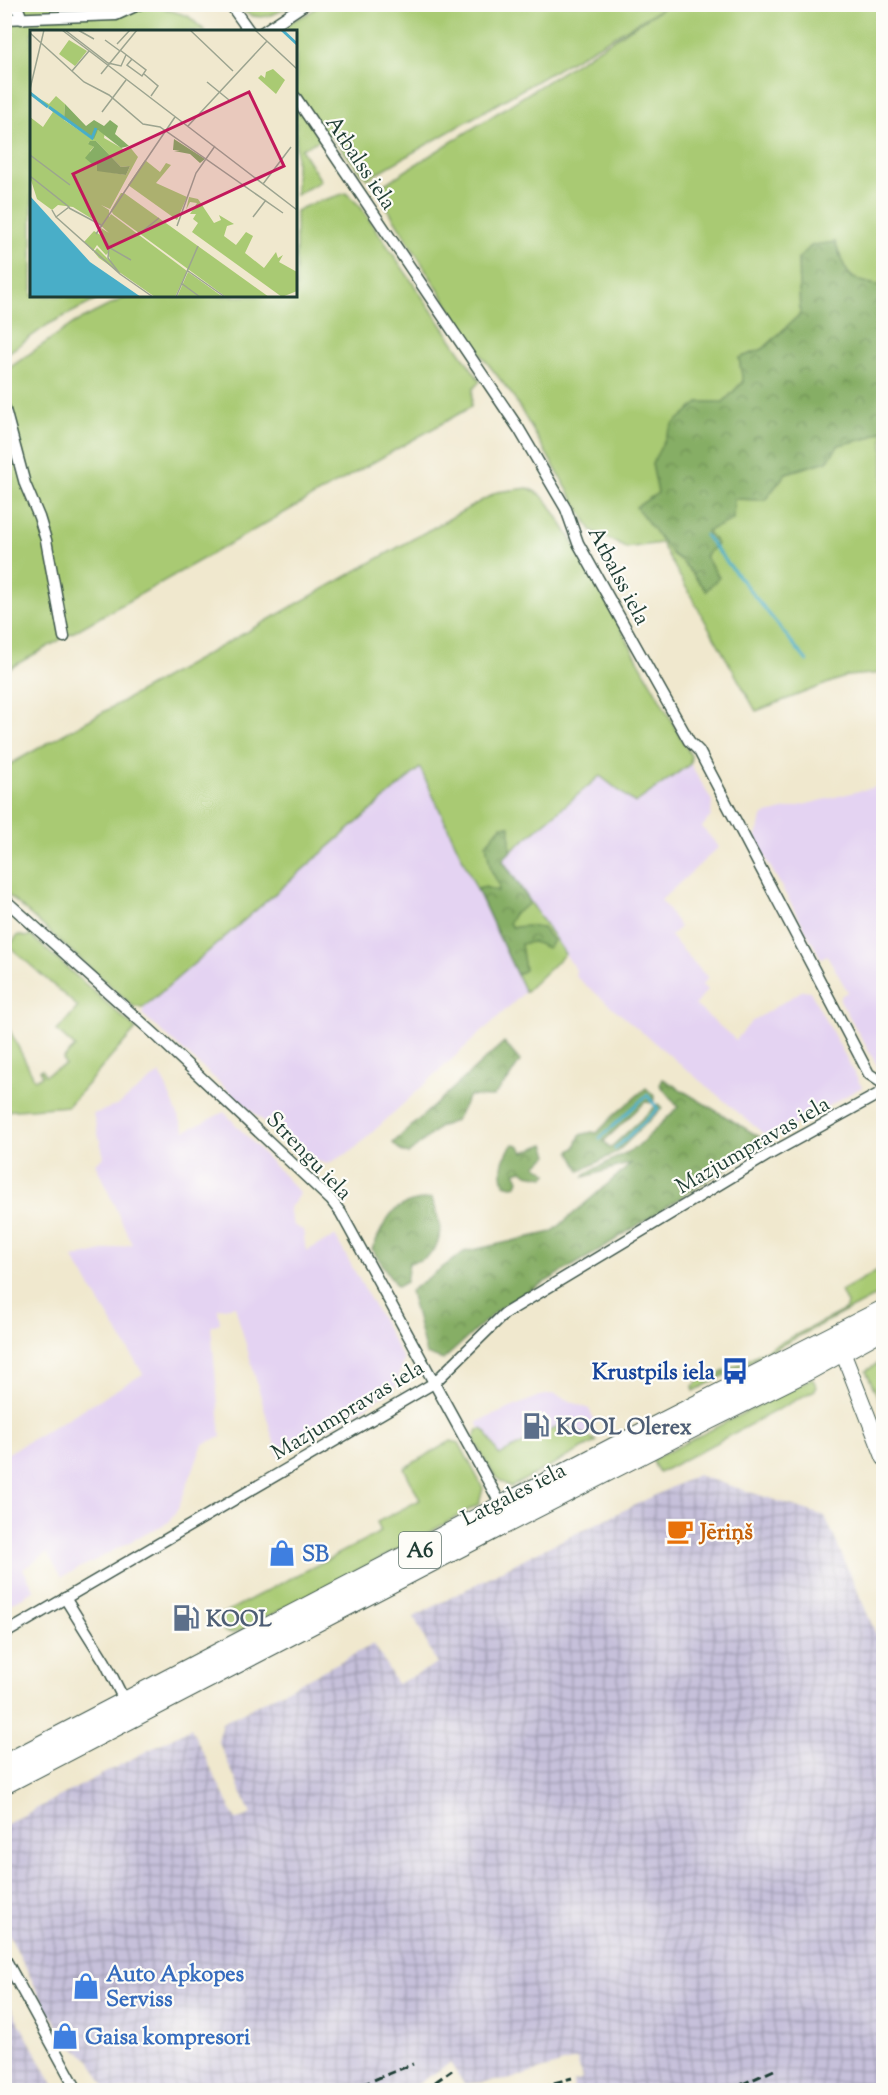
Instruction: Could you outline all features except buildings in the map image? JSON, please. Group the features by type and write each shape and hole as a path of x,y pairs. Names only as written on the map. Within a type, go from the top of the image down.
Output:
{"highway":[{"name":"Latgales iela","path":"4,1765 125,1702 506,1514 801,1374 884,1310"},
{"name":"Latgales iela","path":"839,1343 884,1328"},
{"name":"Latgales iela","path":"4,1784 506,1514"}],"street":[{"path":"11,4 19,11 22,19"},
{"path":"4,20 116,15 140,4"},
{"path":"194,4 219,4"},
{"path":"230,4 249,30"},
{"path":"266,30 305,4"},
{"name":"Atbalss iela","path":"297,99 519,429 566,509 578,543 689,741 699,751 869,1074 884,1084"},
{"path":"4,406 16,455 46,540 64,637"},
{"name":"Strengu iela","path":"4,899 159,1038 331,1200 341,1213 506,1514"},
{"name":"Mazjumpravas iela","path":"4,1634 434,1383 504,1314 768,1155 884,1091"},
{"path":"839,1343 884,1458"},
{"path":"65,1598 105,1662 125,1702"},
{"path":"4,1957 77,2091"}],"shaded area":[{"path":"687,758 712,801 711,816 702,827 719,847 661,900 680,927 670,936 708,978 702,985 707,990 695,1005 736,1040 751,1022 803,990 810,991 862,1087 773,1137 765,1135 575,976 576,970 502,860 611,766"},
{"path":"420,767 525,992 352,1151 327,1164 306,1157 281,1137 142,1014 144,1007"},
{"path":"884,785 883,1071 879,1069 840,1000 842,995 848,992 827,955 821,958 755,839 763,815"},
{"path":"160,1073 185,1131 224,1112 300,1193 289,1209 293,1225 303,1230 306,1251 335,1236 404,1360 394,1390 278,1457 235,1306 218,1309 220,1323 211,1326 221,1437 203,1444 179,1506 169,1522 62,1577 47,1553 23,1569 35,1590 5,1607 5,1455 143,1374 73,1258 132,1244 95,1163 104,1157 93,1114 118,1105"},
{"name":"KOOL Olerex","path":"554,1394 589,1409 596,1423 585,1435 495,1461 477,1422 539,1396"},
{"path":"697,1475 825,1516 876,1634 883,1632 883,2090 574,2090 573,2082 582,2079 577,2059 508,2080 464,2084 450,2063 409,2090 107,2090 90,2060 67,2043 48,2012 5,1927 5,1825 191,1728 236,1820 251,1814 218,1741 222,1723 374,1644 397,1684 437,1664 414,1617 529,1556"},
{"path":"5,1995 16,2017 56,2090 5,2090"}],"green space":[{"path":"321,4 883,5 883,286 861,281 850,274 835,242 798,259 800,314 763,349 739,358 743,381 723,403 699,402 652,464 672,554 683,562 706,591 704,556 706,531 734,499 765,500 786,473 827,461 839,444 869,438 883,430 883,673 847,676 756,711 661,543 626,548 591,530 513,396 471,342 381,198 380,187 663,8 367,179 330,135 301,149 321,181 297,194 297,30 273,30 307,14"},
{"path":"5,5 153,5 188,16 204,30 30,30 30,297 102,297 49,324 5,355"},
{"path":"237,5 292,5 270,15 256,17 243,11"},
{"path":"346,193 360,206 480,381 473,389 471,407 5,671 5,371 74,323 126,297 297,297 297,210"},
{"path":"835,242 850,275 861,281 883,286 883,430 869,438 839,445 827,461 786,473 765,500 734,499 733,520 707,531 717,544 705,556 719,577 706,591 683,562 672,554 636,507 658,493 652,464 672,425 699,402 723,402 743,382 739,358 763,349 800,314 798,259 812,245"},
{"path":"528,488 540,494 549,504 572,540 691,756 690,764 635,803 600,776 502,859 565,954 525,992 420,768 144,1007 134,1007 5,892 5,767 497,492"},
{"path":"501,826 510,826 510,852 502,860 529,904 514,914 509,923 512,927 543,928 553,941 548,948 533,942 521,944 525,970 517,975 477,889 485,887 498,891 499,885 491,870 486,844"},
{"path":"18,935 26,937 30,935 136,1029 68,1106 5,1111 5,1021 35,1080 42,1076 40,1070 42,1069 45,1075 65,1065 63,1059 75,1047 57,1031 78,1007 9,946"},
{"path":"504,1042 520,1061 508,1080 492,1097 469,1096 456,1120 440,1127 408,1154 393,1143"},
{"path":"663,1079 768,1142 588,1257 500,1308 443,1360 426,1354 410,1291 464,1252 552,1232 632,1163 584,1177 587,1173 637,1147 678,1107 660,1085"},
{"path":"646,1088 655,1097 653,1103 645,1102 604,1141 610,1148 658,1104 662,1108 616,1153 580,1171 570,1151 575,1148 580,1135 597,1133"},
{"path":"513,1144 519,1145 524,1152 545,1144 549,1155 536,1165 548,1174 544,1177 527,1174 522,1170 515,1172 519,1180 517,1185 504,1184 503,1163"},
{"path":"432,1198 440,1227 437,1244 426,1257 409,1263 406,1282 397,1287 372,1249 393,1212 407,1203"},
{"path":"883,1267 883,1292 694,1391 693,1386 701,1379 709,1379 845,1310 847,1304 841,1291"},
{"path":"883,1360 883,1390 880,1402 866,1371"},
{"path":"812,1378 817,1387 815,1390 659,1473 652,1460"},
{"path":"559,1426 569,1427 597,1441 511,1487 493,1473 474,1439 478,1430 482,1429 499,1455"},
{"path":"451,1441 459,1443 483,1488 479,1504 418,1539 242,1630 232,1633 224,1631 216,1617 381,1532 377,1522 420,1500 404,1468"}],"waterway":[{"path":"705,535 807,661"},
{"path":"600,1138 647,1095 658,1109 615,1149"}],"railway":[{"path":"349,2090 413,2064"},
{"path":"424,2090 452,2070"},
{"path":"729,2090 774,2070"},
{"path":"514,2090 539,2087 572,2078"}],"place":[{"name":"Krustpils iela","path":"735,1371"},
{"name":"KOOL Olerex","path":"536,1426"},
{"name":"Jēriņš","path":"680,1531"},
{"name":"SB","path":"282,1553"},
{"name":"KOOL","path":"186,1618"},
{"name":"Auto Apkopes Serviss","path":"86,1986"},
{"name":"Gaisa kompresori","path":"65,2036"}]}
